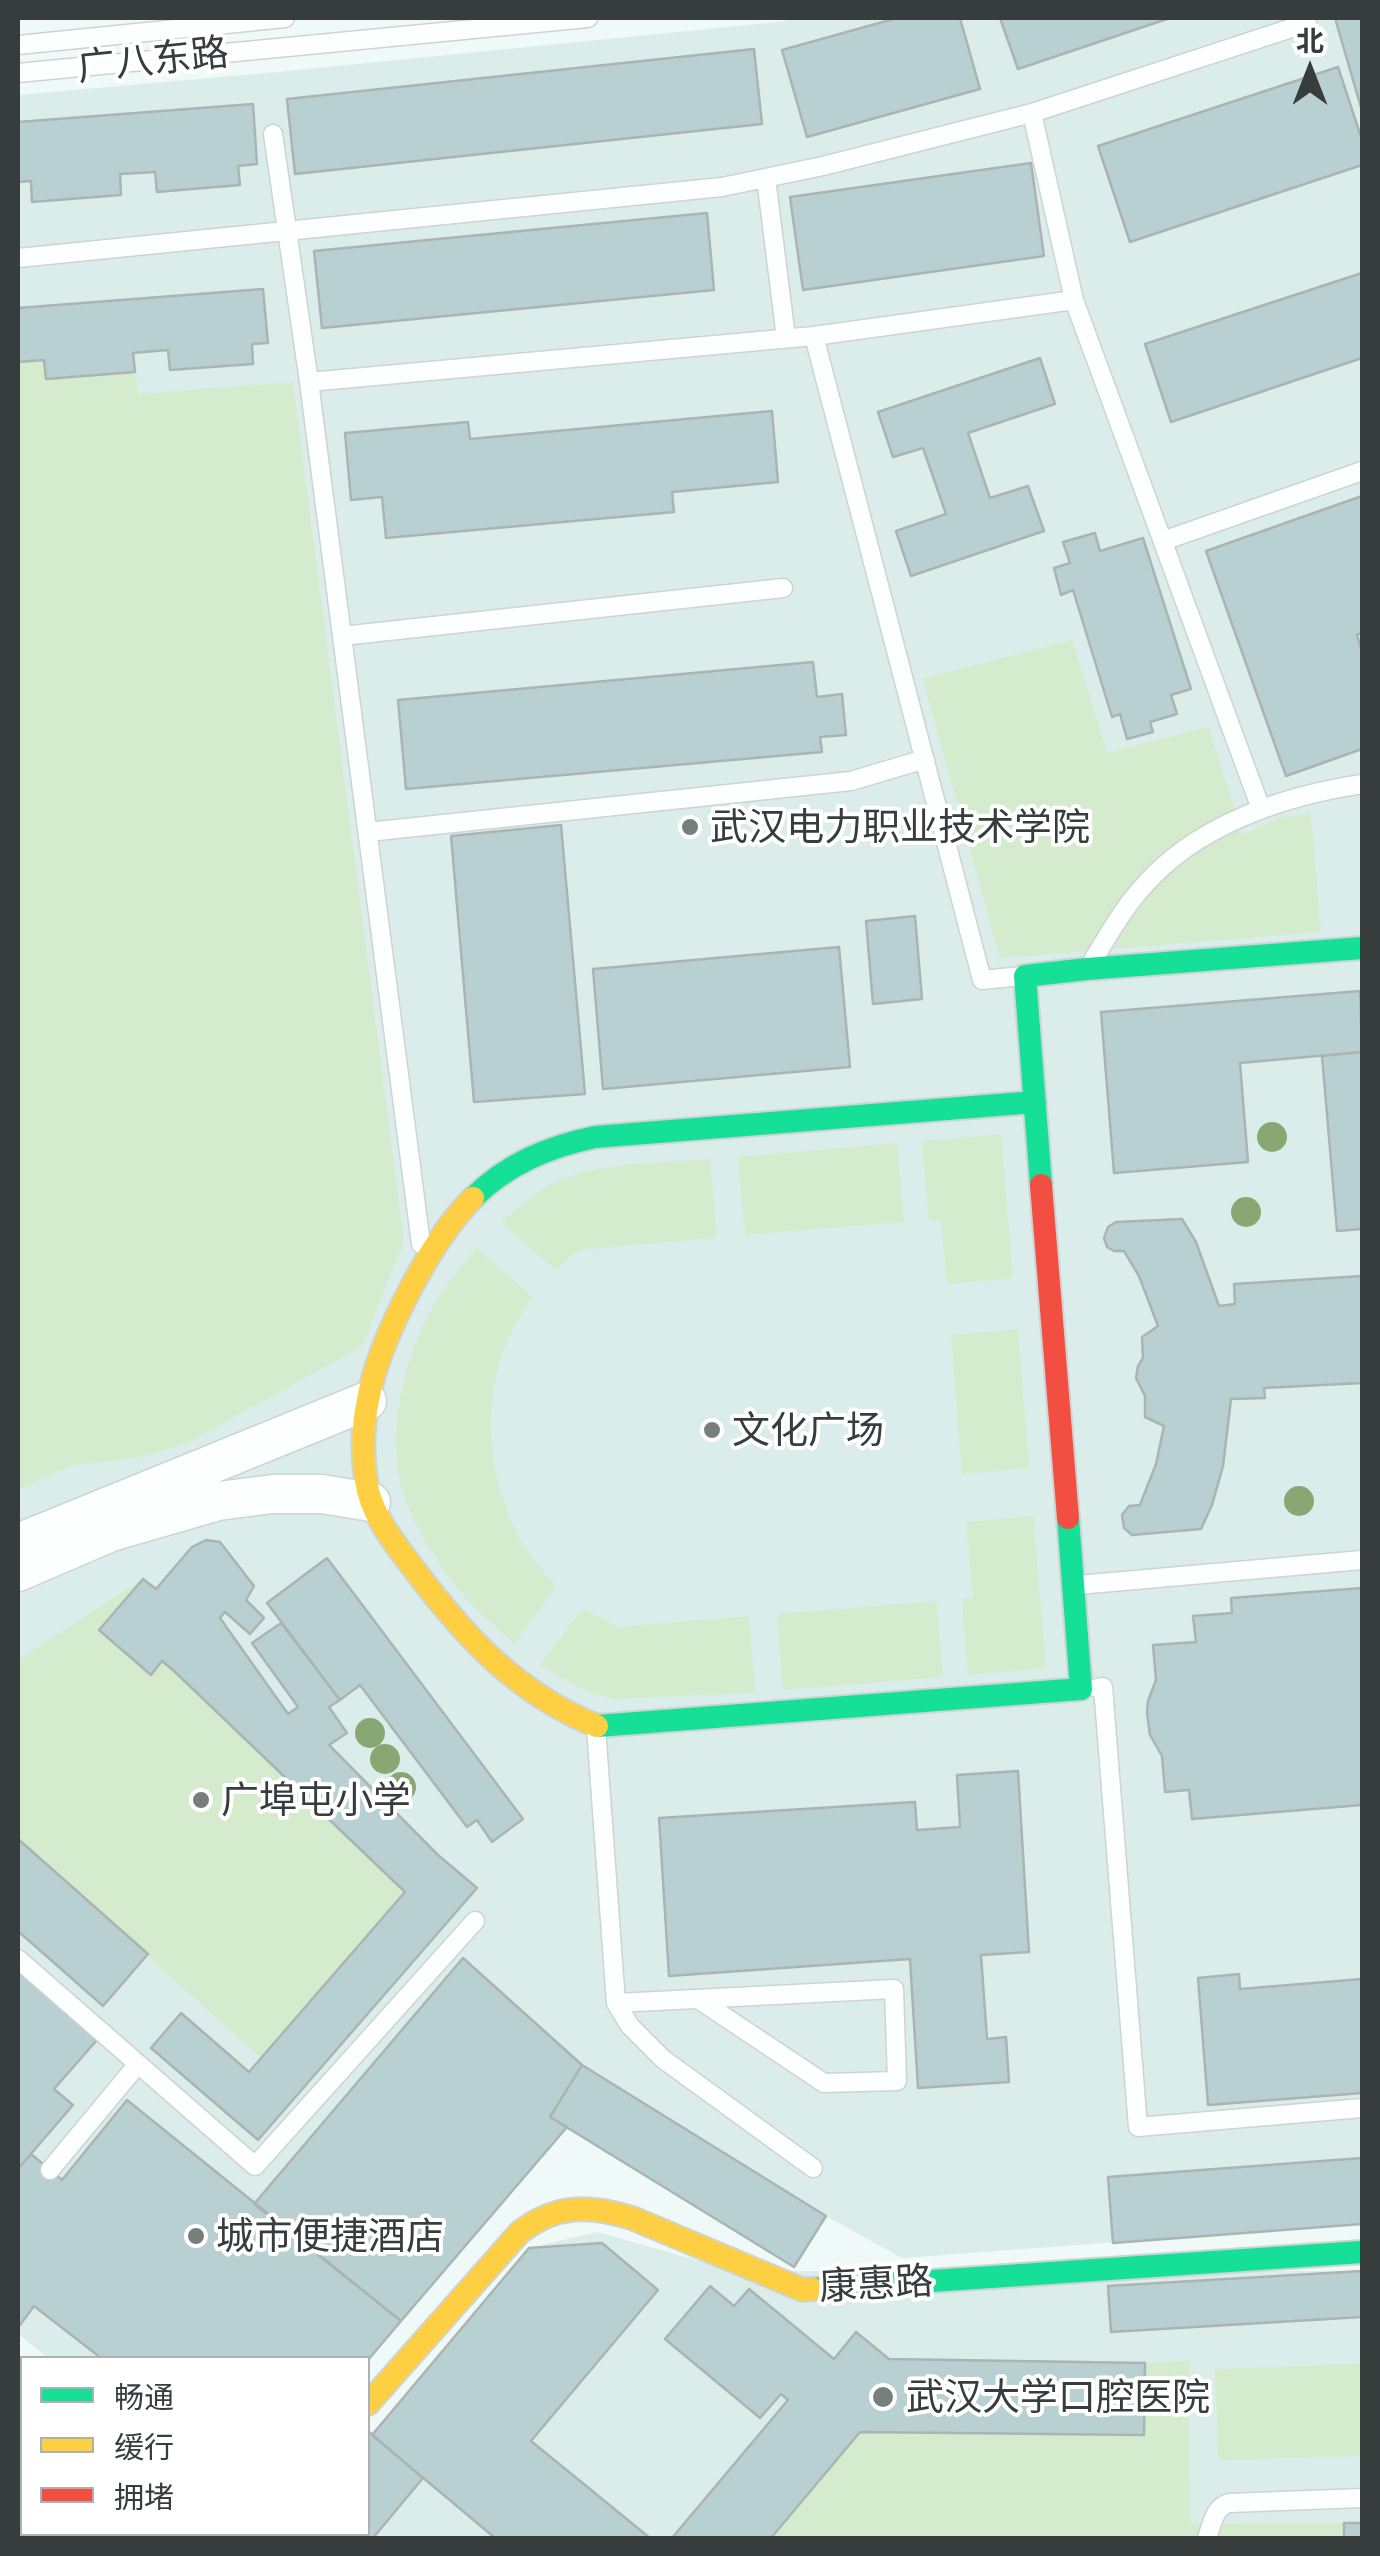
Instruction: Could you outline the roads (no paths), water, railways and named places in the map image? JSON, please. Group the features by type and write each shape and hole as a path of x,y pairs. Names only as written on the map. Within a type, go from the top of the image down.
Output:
{"street":[{"path":"1035,1102 574,1140 527,1157 500,1174 455,1219 423,1264 376,1369 363,1428 366,1477 371,1502 388,1534 430,1590 500,1666 548,1702 596,1726 1081,1688 1073,1585 1035,1102 1025,976 1362,948"},
{"path":"18,1543 367,1401"},
{"path":"18,1572 111,1532 218,1500 322,1494 371,1502"},
{"name":"康惠路","path":"370,2402 520,2232 537,2219 572,2208 632,2218 803,2290 1362,2252"}],"lane":[{"name":"广八东路","path":"18,45 285,18"},
{"name":"广八东路","path":"18,73 588,18"},
{"path":"18,258 722,187 1032,113 1308,23"},
{"path":"1032,113 1074,300 1260,809"},
{"path":"273,134 309,382 423,1264"},
{"path":"766,178 786,338"},
{"path":"309,382 814,336 1074,300"},
{"path":"814,336 982,980 1025,976"},
{"path":"1162,541 1362,471"},
{"path":"342,636 784,588"},
{"path":"368,832 850,781 925,758"},
{"path":"1087,968 1154,874 1191,846 1260,809 1362,784"},
{"path":"1073,1585 1362,1560"},
{"path":"1081,1688 1103,1687 1138,2126 1362,2108"},
{"path":"596,1726 616,2003 630,2026 663,2058 812,2168"},
{"path":"18,1959 255,2166 475,1920"},
{"path":"616,2003 894,1989 897,2080 824,2082 698,1999"},
{"path":"50,2170 138,2064"},
{"path":"1207,2538 1218,2510 1229,2503 1362,2498"}],"place":[{"name":"武汉电力职业技术学院","path":"690,827"},
{"name":"文化广场","path":"712,1430"},
{"name":"广埠屯小学","path":"201,1800"},
{"name":"城市便捷酒店","path":"196,2236"},
{"name":"武汉大学口腔医院","path":"883,2397"}]}
